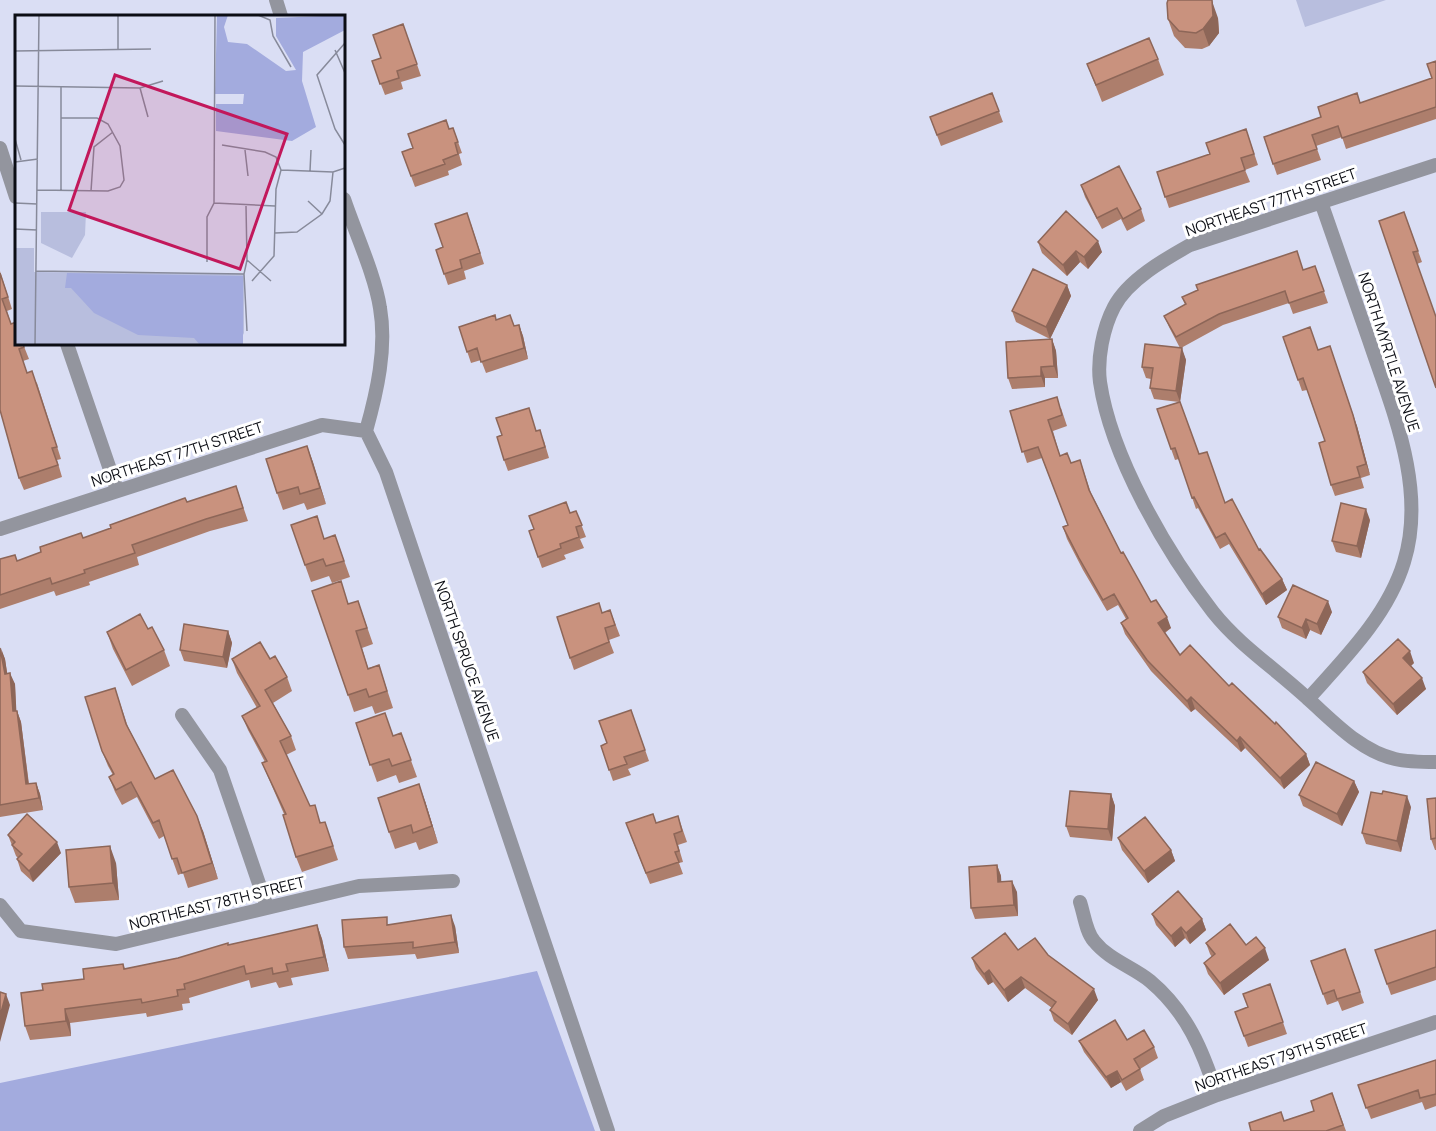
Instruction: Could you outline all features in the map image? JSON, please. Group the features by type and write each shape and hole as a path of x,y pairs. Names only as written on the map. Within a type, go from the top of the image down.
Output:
{"street":[{"path":"276,0 281,15"},
{"path":"0,148 15,194"},
{"name":"NORTHEAST 77TH STREET","path":"1436,165 1190,245 1154,266 1114,306 1104,338 1099,369 1100,384 1113,427 1138,495 1214,613 1245,646 1323,714 1364,745 1394,759 1436,762"},
{"path":"345,202 380,305 382,326 376,392 366,430"},
{"name":"NORTH MYRTLE AVENUE","path":"1308,699 1361,640 1384,604 1404,564 1411,536 1411,499 1399,429 1321,202"},
{"path":"67,345 117,490"},
{"name":"NORTHEAST 77TH STREET","path":"0,529 322,425 366,430"},
{"name":"NORTH SPRUCE AVENUE","path":"366,430 389,481 608,1131"},
{"path":"182,715 220,770 267,907"},
{"name":"NORTHEAST 78TH STREET","path":"0,906 21,931 116,944 359,886 453,881"},
{"path":"1080,902 1092,940 1127,968 1149,980 1190,1024 1203,1051 1217,1095"},
{"name":"NORTHEAST 79TH STREET","path":"1140,1131 1164,1116 1217,1095 1436,1022"}],"shaded area":[{"path":"1296,0 1386,0 1305,27"},
{"path":"537,971 595,1131 0,1131 0,1083"}],"building":[{"path":"1168,0 1212,0 1213,16 1203,29 1196,33 1179,31 1168,19"},
{"path":"403,24 417,64 397,71 399,78 380,84 372,61 381,58 373,35"},
{"path":"1149,38 1158,59 1096,85 1087,64"},
{"path":"1436,61 1436,107 1342,138 1338,126 1312,135 1317,149 1273,164 1264,137 1321,117 1318,107 1357,93 1360,103 1432,78 1427,64"},
{"path":"992,93 999,111 937,135 930,117"},
{"path":"446,120 449,129 453,128 458,142 455,143 458,154 443,160 445,164 411,176 402,152 413,148 408,134"},
{"path":"1246,129 1254,154 1241,158 1245,170 1165,197 1157,172 1210,154 1206,143"},
{"path":"1119,166 1141,209 1123,219 1117,208 1097,218 1081,185"},
{"path":"1066,211 1098,241 1084,257 1076,251 1063,265 1038,242"},
{"path":"1404,212 1418,251 1413,252 1436,317 1436,388 1379,221"},
{"path":"467,213 480,253 460,260 462,268 444,274 436,250 443,247 435,224"},
{"path":"1297,251 1303,270 1315,266 1324,291 1289,303 1285,291 1219,314 1176,337 1164,316 1186,304 1182,297 1198,290 1196,285"},
{"path":"1033,269 1067,285 1046,327 1012,311"},
{"path":"0,273 8,297 2,299 11,324 15,322 15,345 23,345 24,347 19,349 27,373 32,371 57,447 52,448 58,465 19,478 0,410"},
{"path":"495,315 496,320 510,315 514,326 519,325 524,348 481,362 477,348 467,352 459,327"},
{"path":"1310,327 1318,350 1330,346 1353,415 1366,464 1357,467 1360,477 1331,485 1319,443 1325,441 1303,378 1298,380 1283,337"},
{"path":"1052,339 1054,366 1041,367 1041,376 1008,378 1006,342"},
{"path":"1145,344 1182,348 1176,391 1150,388 1153,368 1142,367"},
{"path":"1057,397 1062,415 1048,420 1060,456 1067,453 1071,463 1080,460 1089,490 1121,553 1123,552 1151,602 1156,600 1167,617 1158,623 1180,655 1190,645 1229,686 1232,683 1275,724 1276,722 1306,754 1280,778 1240,737 1237,741 1191,697 1187,701 1147,660 1121,623 1128,618 1114,594 1103,600 1063,527 1068,525 1038,447 1022,452 1010,411"},
{"path":"1180,402 1199,454 1207,452 1225,503 1232,499 1259,550 1282,579 1262,594 1225,533 1216,538 1194,497 1192,498 1175,448 1171,449 1157,409"},
{"path":"529,408 536,431 540,430 545,447 504,460 497,437 502,435 496,418"},
{"path":"307,446 320,488 300,494 298,487 277,493 266,459"},
{"path":"236,486 243,508 132,545 135,553 84,570 85,573 52,584 50,578 0,595 0,559 15,555 17,561 41,552 40,547 81,533 83,538 111,528 110,525 185,498 187,502"},
{"path":"566,502 570,513 576,511 582,525 576,527 579,537 560,544 561,548 538,557 529,531 534,529 529,516"},
{"path":"1341,503 1366,509 1357,546 1332,541"},
{"path":"317,516 324,539 335,535 344,561 326,566 323,559 305,565 291,525"},
{"path":"341,581 348,604 358,601 367,628 356,631 368,669 379,665 387,691 369,697 366,689 348,695 312,591"},
{"path":"1293,585 1328,601 1317,624 1306,619 1302,628 1278,617"},
{"path":"599,603 602,613 610,610 615,625 605,628 609,642 570,658 557,617"},
{"path":"140,614 148,629 152,627 164,650 126,670 107,632"},
{"path":"184,624 228,631 223,657 180,650"},
{"path":"1398,639 1410,651 1403,658 1422,678 1393,704 1363,672"},
{"path":"260,642 270,659 275,656 287,677 265,690 291,736 280,741 310,806 315,805 320,823 325,822 333,846 296,857 283,815 286,814 262,763 267,761 242,716 260,706 232,659"},
{"path":"0,648 5,674 10,673 13,711 17,711 26,784 36,783 39,798 0,805"},
{"path":"115,688 126,724 155,779 173,770 197,816 212,863 182,873 177,858 172,859 159,820 153,823 131,782 116,790 109,777 114,774 102,751 85,697"},
{"path":"631,710 645,750 624,757 627,764 609,770 601,746 607,743 599,721"},
{"path":"385,713 393,736 401,733 411,760 392,766 389,759 370,765 356,723"},
{"path":"1316,762 1354,781 1337,814 1299,795"},
{"path":"419,784 432,826 413,833 411,825 389,832 378,798"},
{"path":"1070,791 1111,794 1108,829 1066,826"},
{"path":"1383,791 1407,796 1397,841 1362,833 1371,792 1382,794"},
{"path":"1436,798 1436,838 1431,839 1427,799"},
{"path":"27,814 57,842 29,871 17,859 22,854 12,845 15,842 8,835"},
{"path":"653,814 656,823 678,816 682,831 674,834 679,851 675,852 679,862 646,873 626,823"},
{"path":"1145,817 1171,850 1144,871 1118,838"},
{"path":"110,846 113,883 69,887 66,850"},
{"path":"997,865 998,882 1012,881 1014,905 971,908 969,867"},
{"path":"1178,891 1202,919 1186,933 1181,927 1171,936 1152,914"},
{"path":"451,915 455,942 413,948 413,942 344,947 342,920 387,917 387,925"},
{"path":"1230,924 1246,945 1256,937 1265,948 1220,983 1204,963 1215,954 1206,943"},
{"path":"317,925 324,957 286,964 288,971 273,974 272,968 246,974 244,966 184,984 185,989 177,990 178,996 142,1003 141,999 65,1009 66,1021 25,1026 21,993 43,990 42,984 84,979 83,969 123,964 124,969 178,958 228,943 228,945"},
{"path":"1436,930 1436,967 1387,984 1375,950"},
{"path":"1005,933 1018,950 1035,938 1048,955 1094,989 1068,1024 1050,1010 1056,1002 1021,977 1004,990 989,970 984,974 972,958"},
{"path":"1345,949 1360,992 1337,999 1334,990 1323,994 1311,961"},
{"path":"1270,984 1283,1022 1244,1036 1235,1012 1248,1007 1243,994"},
{"path":"0,992 6,994 0,1016"},
{"path":"1115,1020 1127,1040 1144,1030 1154,1047 1134,1059 1140,1069 1122,1080 1117,1071 1106,1077 1079,1041"},
{"path":"1436,1060 1436,1094 1420,1098 1418,1090 1366,1108 1358,1085"},
{"path":"1332,1093 1343,1125 1326,1131 1251,1131 1249,1123 1281,1112 1284,1121 1314,1111 1311,1101"}]}
